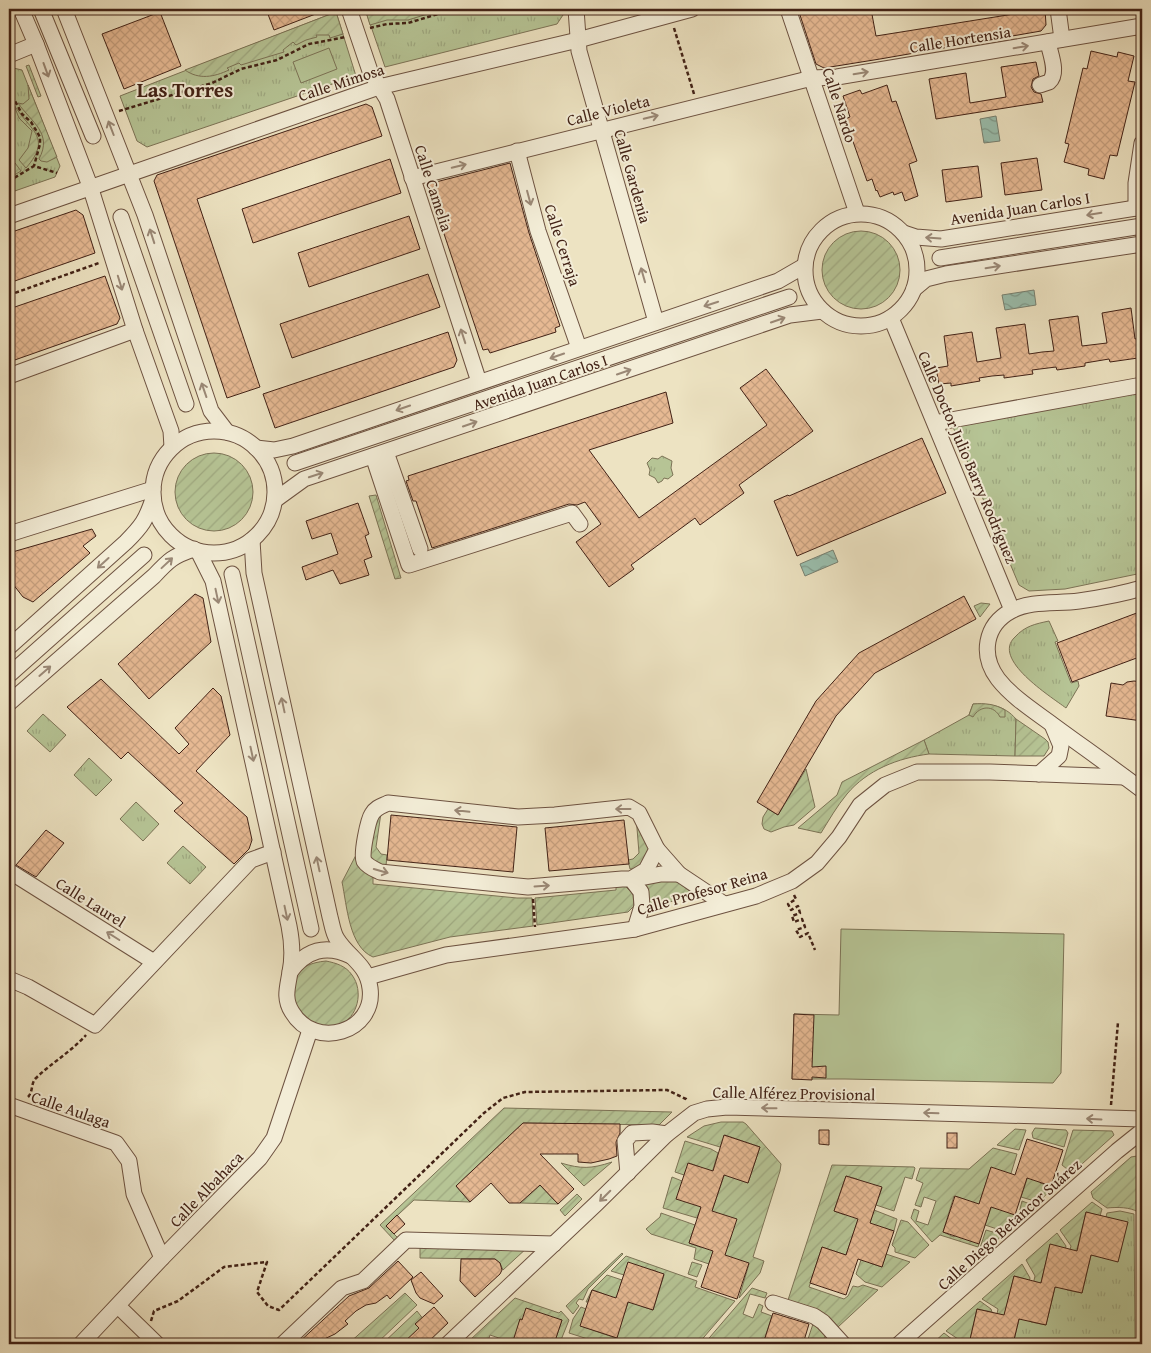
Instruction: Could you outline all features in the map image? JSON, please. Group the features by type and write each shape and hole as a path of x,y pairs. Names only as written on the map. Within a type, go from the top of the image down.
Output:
{"street":[{"path":"21,9 90,186 135,330 171,431 172,448"},
{"path":"41,9 93,136"},
{"path":"64,9 145,215 211,411 227,432"},
{"name":"Calle Camelia","path":"349,9 370,71 387,99 479,382"},
{"name":"Calle Gardenia","path":"576,9 579,51 656,322"},
{"name":"Calle Mimosa","path":"9,216 90,186 379,87 578,40 692,9"},
{"name":"Calle Nardo","path":"788,9 858,213"},
{"path":"1040,85 1049,82 1053,75 1058,9"},
{"name":"Calle Hortensia","path":"812,78 837,77 1142,26"},
{"path":"9,55 36,44"},
{"name":"Calle Violeta","path":"412,178 601,129 812,78"},
{"path":"1139,208 1136,183 1142,143"},
{"name":"Calle Cerraja","path":"517,151 538,231 579,348"},
{"name":"Avenida Juan Carlos I","path":"904,233 916,237 941,239 1139,208"},
{"path":"858,213 875,215 890,222 904,233 912,246 917,274 914,289 905,305 891,318 874,325 855,326 837,321 822,311 812,298 806,282 804,266 807,252 823,227 840,217 858,213"},
{"path":"121,217 186,404"},
{"path":"940,258 1142,226"},
{"path":"914,289 926,279 946,274 1142,244"},
{"name":"Avenida Juan Carlos I","path":"256,448 274,450 293,446 778,281 804,266"},
{"name":"Avenida Juan Carlos I","path":"295,463 789,297"},
{"name":"Avenida Juan Carlos I","path":"275,500 304,479 790,315 822,311"},
{"name":"Calle Doctor Julio Barry Rodríguez","path":"891,318 1012,610"},
{"path":"9,376 135,330"},
{"path":"935,423 1142,385"},
{"path":"9,647 142,526 148,515 156,474 162,459 172,448 192,435 215,431 227,432 248,441 265,459 272,472 275,486 275,500 271,515 263,529 252,540 240,547 227,552 212,553 196,550 179,541 166,530 158,515 153,494"},
{"path":"380,454 409,565 572,513 580,524"},
{"path":"380,454 420,549"},
{"path":"9,534 153,494"},
{"path":"196,550 213,581 292,946 286,998 291,1011 299,1022 310,1030 324,1034 338,1033 351,1027 362,1018 368,1005 371,991 368,977 362,966 336,938 330,917 254,573 252,540"},
{"path":"9,703 177,554 196,550"},
{"path":"9,675 144,555"},
{"path":"232,574 311,929"},
{"path":"1142,588 1079,601 1041,604 1012,610 1002,617 991,631 988,638 986,655 997,678 1019,699 1142,790"},
{"path":"1039,774 1059,756 1061,746 1058,735 1050,723"},
{"name":"Calle Profesor Reina","path":"368,977 446,955 635,928 756,896 792,881 817,863 839,837 860,805 884,785 917,772 1124,777"},
{"path":"679,874 661,874 631,880 622,879 528,887 380,872 370,867 364,860 363,852 371,815 377,808 388,804 518,817 629,807 639,813 657,849 679,874 724,904"},
{"path":"631,880 646,870 657,849"},
{"path":"9,979 28,987 95,1025 250,860 273,852"},
{"name":"Calle Laurel","path":"9,871 154,962"},
{"path":"631,880 641,892 642,906 635,928"},
{"path":"290,972 302,958 318,950 336,950 352,957"},
{"name":"Calle Albahaca","path":"82,1344 162,1258 260,1158 274,1138 310,1030"},
{"name":"Calle Aulaga","path":"14,1107 116,1143 129,1161 134,1194 162,1258"},
{"name":"Calle Alférez Provisional","path":"448,1344 667,1134 694,1113 707,1109 727,1107 1110,1120 1142,1119"},
{"name":"Calle Diego Betancor Suárez","path":"899,1344 1142,1131"},
{"path":"628,1173 625,1141 632,1133 652,1132 667,1134"},
{"path":"558,1222 575,1224"},
{"path":"283,1344 342,1288 363,1280 406,1240 554,1244"},
{"path":"773,1303 814,1316 824,1322 843,1344"},
{"path":"118,1306 152,1339"}],"path":[{"path":"106,114 212,83 241,69 277,60 318,41 330,41 387,24 408,23 448,9"},
{"path":"670,14 697,106"},
{"path":"9,90 22,114 31,122 40,137 34,166 9,181"},
{"path":"34,166 57,173"},
{"path":"9,294 113,258"},
{"path":"789,896 794,893 796,899 788,904 791,910 798,906 800,913 792,916 794,922 802,919 805,927 796,930 800,937 808,933 815,950"},
{"path":"533,898 535,927"},
{"path":"1110,1120 1118,1022"},
{"path":"14,1107 31,1094 33,1081 76,1046 95,1025"},
{"path":"152,1339 154,1311 178,1301 224,1267 267,1262 257,1292 268,1306 279,1310 484,1112 503,1098 525,1092 667,1090 686,1099 694,1113"}],"green space":[{"path":"365,9 562,9 563,15 557,24 385,67"},
{"path":"377,9 438,9 408,20 387,20 370,25 366,12"},
{"path":"336,12 356,76 147,147 137,141 120,96"},
{"path":"336,12 343,34 330,38 329,35 316,35 317,37 296,45 293,42 283,50 284,52 241,65 239,63 227,68 229,70 212,76 196,75 185,70"},
{"path":"329,48 337,69 301,83 293,62"},
{"path":"29,65 41,96 38,97 26,66"},
{"path":"9,67 22,70 60,166 55,177 9,193 9,136 13,134 9,123"},
{"path":"28,85 57,157 47,162 39,159 43,150 43,142 39,128 18,103 23,104 29,99"},
{"path":"13,103 36,134 38,140 38,148 26,168 19,160 28,148 32,131 19,118"},
{"path":"15,163 21,171 9,178 9,168"},
{"path":"853,231 869,231 883,237 894,248 900,262 900,278 894,292 883,303 869,309 853,309 839,303 828,292 822,278 822,262 828,248 839,237"},
{"path":"1142,392 1142,573 1065,589 1029,591 1019,585 953,427"},
{"path":"206,453 222,453 236,459 247,470 253,484 253,500 247,514 236,525 222,531 206,531 192,525 181,514 175,500 175,484 181,470 192,459"},
{"path":"662,456 672,461 673,475 668,479 664,478 658,483 655,478 649,475 650,470 647,463 652,458 658,459"},
{"path":"376,495 401,578 395,579 369,496"},
{"path":"981,603 990,604 980,617 974,606"},
{"path":"1049,621 1058,641 1055,642 1071,683 1078,681 1079,686 1066,708 1026,676 1016,666 1011,656 1010,646 1019,633 1030,626"},
{"path":"973,704 985,704 1002,708 1016,719 1015,756 929,754 924,740 969,715"},
{"path":"973,704 997,706 1005,710 1005,717 1000,717 994,710 987,708 979,710 973,717 969,715"},
{"path":"43,714 66,735 50,752 27,731"},
{"path":"1016,719 1048,742 1049,748 1044,756 1015,756"},
{"path":"924,740 929,754 884,766 864,778 843,799 821,833 798,828 837,795 842,782"},
{"path":"89,758 112,780 96,796 74,775"},
{"path":"806,769 815,807 794,825 771,832 764,829 762,824 763,817 768,809 778,815"},
{"path":"136,802 159,824 143,841 120,819"},
{"path":"381,813 376,847 381,854 387,855 386,866 377,865 369,856 372,825"},
{"path":"636,816 652,849 637,869 630,869 628,860 633,859 639,853"},
{"path":"183,846 206,867 190,884 167,863"},
{"path":"356,855 373,874 373,884 532,898 533,926 450,937 373,957 365,952 354,935 350,925 342,882"},
{"path":"675,880 693,895 646,909 642,883"},
{"path":"616,884 624,885 633,894 634,906 628,912 537,925 535,898 616,890"},
{"path":"841,929 1064,934 1061,1073 1053,1083 792,1079 794,1014 839,1015"},
{"path":"326,961 341,965 352,975 358,989 357,1003 355,1010 346,1021 333,1027 316,1027 292,1003 294,986 298,973 308,965"},
{"path":"504,1108 672,1112 659,1125 523,1123 456,1186 470,1202 414,1200 386,1226 398,1238 395,1241 380,1225"},
{"path":"721,1122 743,1122 746,1124 781,1164 753,1257 764,1261 760,1273 739,1298 749,1264 738,1260 723,1261 710,1217 726,1170 739,1174 737,1179 748,1183 760,1147 725,1135 720,1147 687,1137 704,1126"},
{"path":"1035,1128 1066,1130 1068,1133 1064,1147 1033,1138 1032,1133"},
{"path":"1015,1129 1026,1130 1019,1150 997,1145"},
{"path":"1073,1130 1112,1131 1114,1135 1072,1173 1062,1165"},
{"path":"685,1141 718,1153 711,1176 698,1172 700,1167 689,1163 684,1175 675,1172"},
{"path":"993,1148 1017,1154 1009,1180 991,1168 977,1210 966,1200 954,1196 943,1232 954,1237 957,1230 979,1244 978,1247 940,1235 932,1242 911,1218 914,1209 919,1211 916,1221 928,1225 936,1201 924,1197 921,1207 915,1205 923,1183 916,1180 920,1168 969,1169"},
{"path":"1137,1156 1141,1162 1142,1211 1107,1208 1093,1198 1091,1192 1131,1157"},
{"path":"612,1162 584,1186 561,1163 586,1167"},
{"path":"832,1165 915,1168 912,1179 905,1177 894,1211 876,1205 882,1188 855,1185 857,1179 846,1176 834,1211 845,1215 847,1210 860,1214 846,1255 822,1247 809,1287 844,1299 848,1296 853,1286 863,1285 878,1290 838,1327 829,1317 818,1310 788,1300"},
{"path":"1029,1173 1042,1177 1040,1183 1051,1186 1049,1192 1038,1202 1021,1197"},
{"path":"672,1177 682,1181 703,1202 697,1218 663,1208"},
{"path":"540,1185 558,1204 520,1203"},
{"path":"577,1194 582,1199 565,1216 560,1210"},
{"path":"1022,1201 1035,1206 1023,1217 1019,1213"},
{"path":"993,1202 1020,1219 1006,1232 985,1225"},
{"path":"1092,1202 1102,1209 1100,1216 1086,1212 1074,1262 1067,1261 1071,1246 1060,1230"},
{"path":"874,1210 897,1219 894,1231 883,1228 868,1229"},
{"path":"1120,1211 1134,1214 1135,1344 1013,1344 1023,1303 1035,1306 1031,1322 1046,1325 1059,1271 1071,1274 1067,1290 1082,1293 1095,1239 1103,1229 1107,1213"},
{"path":"661,1213 695,1225 689,1243 700,1247 715,1246 709,1264 694,1259 696,1248 651,1234 646,1229 660,1217"},
{"path":"901,1220 908,1222 929,1245 915,1258 895,1252 895,1248 892,1245"},
{"path":"986,1230 1003,1235 986,1250 980,1248"},
{"path":"1057,1233 1066,1246 1062,1264 1050,1245 1038,1295 1031,1293 1035,1276 1026,1260"},
{"path":"420,1244 528,1247 503,1270 500,1263 495,1259 420,1258"},
{"path":"622,1253 588,1289 583,1300 579,1299 576,1303 579,1306 573,1314 566,1306"},
{"path":"886,1254 910,1262 882,1287 865,1282 856,1274 861,1260 872,1257 870,1263 882,1267"},
{"path":"626,1256 697,1281 695,1287 735,1301 698,1344 590,1344 591,1340 569,1333 573,1319 581,1307 586,1309 581,1326 616,1338 630,1297 641,1306 653,1310 664,1275 653,1270 624,1275 611,1271"},
{"path":"692,1262 702,1265 697,1277 688,1274"},
{"path":"1022,1264 1030,1278 1026,1296 1028,1280 1014,1276 1003,1321 996,1319 998,1309 982,1299"},
{"path":"607,1275 622,1280 615,1304 604,1294 593,1290 588,1302 586,1302 592,1290"},
{"path":"752,1288 767,1293 765,1298 750,1294 743,1314 753,1318 759,1304 763,1306 761,1312 772,1316 763,1344 750,1344 750,1342 738,1338 736,1344 704,1344"},
{"path":"405,1293 417,1305 376,1344 348,1344"},
{"path":"515,1298 559,1313 561,1311 569,1320 561,1340 556,1338 562,1320 520,1319 514,1344 500,1344 502,1339 490,1335 487,1344 470,1340"},
{"path":"980,1301 991,1309 992,1312 977,1309 969,1344 960,1344 961,1341 946,1331"},
{"path":"417,1311 424,1320 415,1324 419,1328 406,1341 398,1344 382,1344"},
{"path":"813,1324 825,1335 825,1338 818,1344 812,1344 813,1341 808,1339"},
{"path":"944,1333 957,1344 941,1341 940,1344 932,1344"}],"water":[{"path":"996,116 1000,141 984,143 980,119"},
{"path":"1034,290 1036,305 1005,310 1002,295"},
{"path":"833,550 838,562 805,576 800,564"}],"building":[{"path":"266,9 326,9 326,10 274,30"},
{"path":"798,9 871,9 876,36 1020,13 1020,9 1045,9 1046,25 1041,31 824,68 816,64"},
{"path":"160,12 181,66 124,89 102,34"},
{"path":"1091,51 1117,57 1118,52 1134,56 1128,81 1135,82 1117,156 1110,155 1104,179 1088,175 1089,169 1064,162 1069,144 1065,143 1083,68 1087,69"},
{"path":"1036,62 1039,76 1033,79 1031,87 1034,92 1041,94 1043,102 936,119 929,79 966,73 970,103 1006,97 1001,67"},
{"path":"887,85 892,102 896,101 917,161 909,164 918,196 905,201 902,192 894,195 893,192 880,197 872,179 867,181 845,119 850,117 843,96 860,90 862,94"},
{"path":"366,104 372,107 382,136 197,199 260,387 227,398 154,181 157,175"},
{"path":"1037,158 1042,190 1005,195 1001,163"},
{"path":"390,159 401,193 253,243 242,209"},
{"path":"510,163 529,233 560,326 555,328 556,332 490,353 488,349 483,350 428,184"},
{"path":"978,166 982,197 946,202 942,170"},
{"path":"76,210 83,215 95,253 9,283 9,233"},
{"path":"409,216 420,249 309,287 298,253"},
{"path":"428,274 440,307 292,358 280,324"},
{"path":"105,276 120,318 117,324 9,362 9,309"},
{"path":"1131,308 1135,339 1142,337 1142,354 1138,355 1138,358 1110,362 1109,359 1085,363 1085,366 1057,370 1056,367 1032,370 1033,374 1004,378 1004,375 992,376 979,378 980,381 951,386 951,383 939,384 936,368 948,366 944,336 972,332 977,362 1001,358 996,328 1025,324 1029,354 1054,351 1049,320 1078,316 1082,346 1107,343 1102,313"},
{"path":"448,332 457,360 454,367 275,428 263,394"},
{"path":"766,369 813,431 739,485 744,493 700,525 695,518 631,565 634,569 609,587 576,542 601,524 585,502 577,505 569,504 432,548 416,501 413,501 406,481 409,480 408,476 666,392 673,423 589,450 639,518 767,425 740,388"},
{"path":"922,438 946,493 797,556 774,501"},
{"path":"358,503 369,534 365,536 372,557 364,560 369,575 340,584 333,570 306,580 302,567 338,554 331,533 312,539 306,521"},
{"path":"92,529 96,536 83,546 90,553 33,602 23,597 9,579 9,553"},
{"path":"195,594 203,598 211,642 149,699 118,664"},
{"path":"964,596 976,619 875,673 836,716 778,815 757,802 816,701 859,653"},
{"path":"1142,611 1142,656 1072,682 1057,643"},
{"path":"101,679 179,754 189,744 175,728 213,688 221,696 230,735 196,771 247,817 252,840 249,849 234,864 174,811 183,803 128,752 121,759 67,707"},
{"path":"1134,681 1142,682 1142,721 1106,716 1111,683 1123,685"},
{"path":"391,815 517,827 513,872 387,860"},
{"path":"624,820 629,864 549,871 545,828"},
{"path":"46,830 64,843 36,877 16,865"},
{"path":"794,1014 814,1015 812,1067 826,1066 826,1078 812,1077 812,1080 792,1079"},
{"path":"523,1123 620,1124 620,1133 616,1142 617,1156 591,1163 578,1162 578,1154 540,1154 574,1189 558,1204 540,1185 520,1203 509,1203 491,1183 470,1202 456,1186"},
{"path":"819,1130 829,1130 829,1145 819,1144"},
{"path":"947,1133 957,1133 957,1148 947,1148"},
{"path":"724,1135 760,1147 748,1183 724,1175 712,1211 737,1219 725,1255 749,1263 737,1299 701,1287 713,1251 689,1243 701,1207 676,1199 688,1163 713,1171"},
{"path":"1027,1139 1063,1150 1051,1186 1027,1178 1015,1215 991,1207 979,1244 943,1232 955,1196 979,1204 991,1167 1015,1175"},
{"path":"846,1176 882,1187 870,1223 894,1231 882,1267 858,1259 846,1295 810,1283 822,1247 846,1255 858,1219 834,1211"},
{"path":"1086,1212 1128,1222 1118,1262 1091,1255 1082,1293 1055,1287 1046,1325 1019,1319 1013,1344 969,1344 977,1309 1004,1315 1014,1276 1041,1283 1050,1244 1077,1251"},
{"path":"397,1215 405,1224 394,1234 386,1226"},
{"path":"461,1259 495,1259 500,1263 502,1270 475,1297 460,1281"},
{"path":"398,1261 413,1277 390,1299 387,1295 376,1303 366,1305 356,1311 345,1321 348,1324 335,1334 320,1341 324,1344 297,1344 349,1296 369,1288"},
{"path":"628,1262 664,1274 653,1310 628,1302 617,1338 580,1326 592,1290 616,1298"},
{"path":"421,1272 443,1296 434,1304 420,1298 416,1293 411,1280"},
{"path":"434,1307 448,1323 426,1344 402,1344 419,1328 415,1324"},
{"path":"526,1308 562,1320 554,1344 512,1344 520,1319 522,1320"},
{"path":"773,1313 809,1324 803,1344 763,1344"}],"district":[{"name":"Las Torres","path":"185,89"}]}
